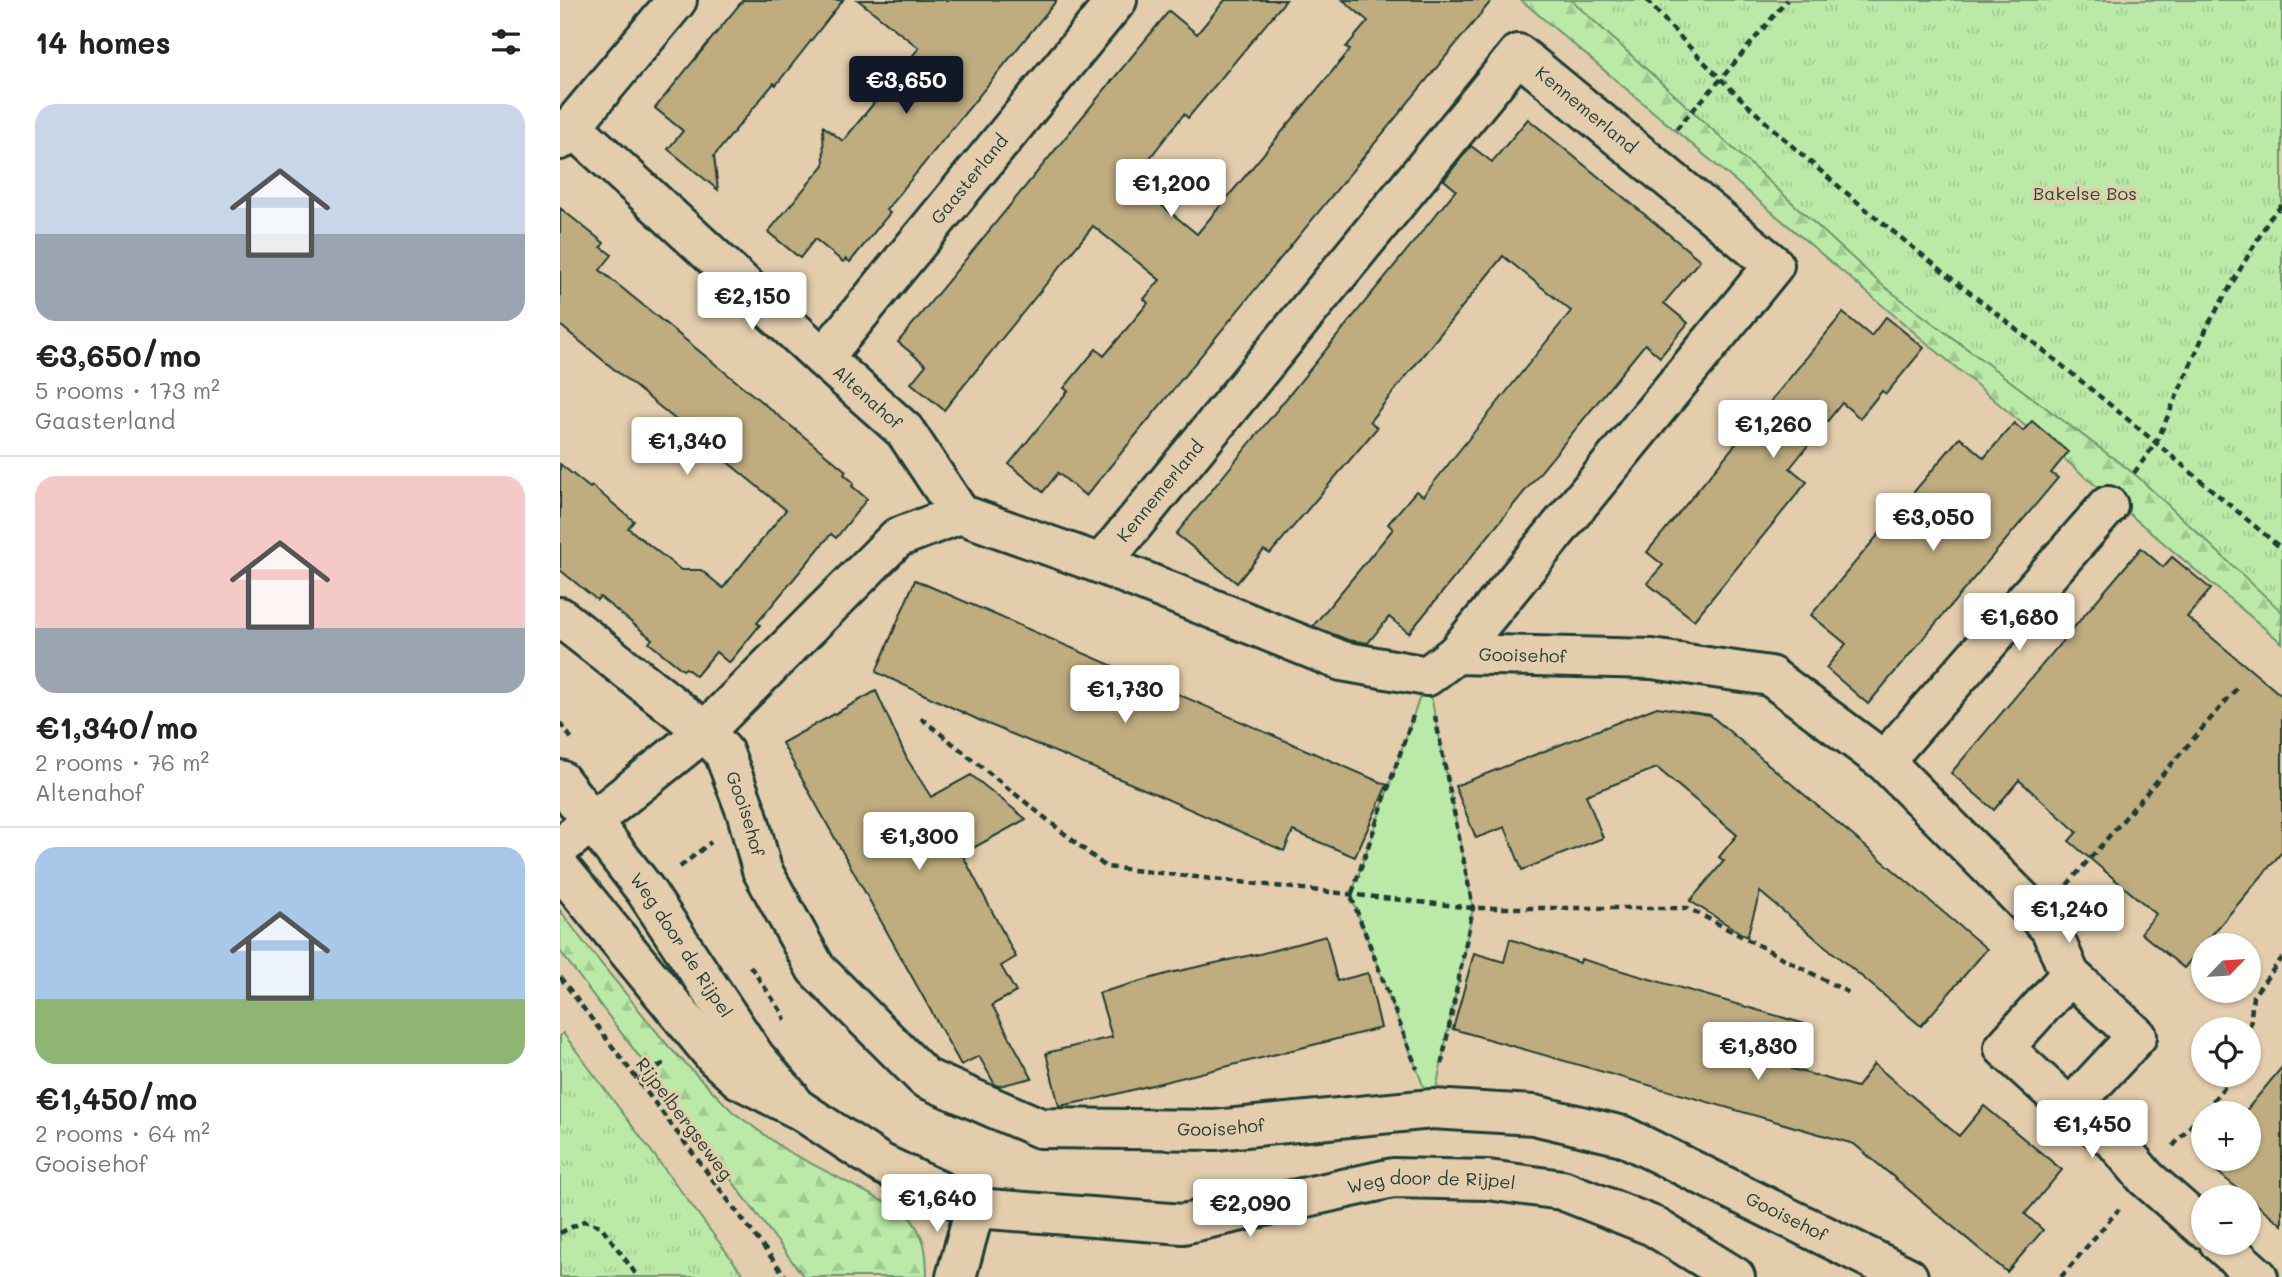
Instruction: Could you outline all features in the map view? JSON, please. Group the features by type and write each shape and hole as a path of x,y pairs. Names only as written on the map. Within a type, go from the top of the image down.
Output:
{"street":[{"name":"Altenahof","path":"677,0 566,133 905,431 960,514"},
{"name":"Gaasterland","path":"823,358 1117,0"},
{"name":"Kennemerland","path":"1101,564 1518,54 1774,265 1441,665"},
{"path":"1884,761 2108,506"},
{"name":"Gooisehof","path":"960,514 1101,564 1342,660 1441,665 1652,659 1770,676 1884,761 2050,928 2070,975 2137,1036 2070,1108"},
{"path":"560,847 705,731 897,538 960,514"},
{"path":"560,617 705,731"},
{"name":"Gooisehof","path":"705,731 724,753 747,814 762,870 816,969 925,1078 1040,1128 1214,1130 1432,1110 1534,1115 1623,1136 1908,1277"},
{"name":"Weg door de Rijpel","path":"560,780 645,890 755,1057 800,1110"},
{"name":"Weg door de Rijpel","path":"560,868 715,1057 739,1079 800,1110 882,1164 975,1208 1183,1224 1394,1178 1488,1181 1562,1189 1653,1226 1735,1277"},
{"path":"2070,975 2004,1048 2070,1108 2114,1140 2146,1178 2191,1217"},
{"path":"956,1277 975,1208"},
{"path":"2233,1255 2258,1277"}],"path":[{"path":"1647,0 1756,114 2282,549"},
{"path":"1648,161 1787,0"},
{"path":"2108,506 2156,443 2208,325 2270,218 2282,205"},
{"path":"1432,1110 1351,895 1441,665"},
{"path":"1432,1110 1473,908 1441,665"},
{"path":"2039,917 2238,687"},
{"path":"921,718 1106,867 1473,908 1688,908 1851,994"},
{"path":"2251,1017 2253,996 2282,958"},
{"name":"Rijpelbergseweg","path":"560,977 786,1277"},
{"path":"560,1233 584,1221 601,1226 638,1277"}],"green space":[{"path":"1521,0 1800,0 2282,462 2282,643"},
{"name":"Bakelse Bos","path":"1571,0 2282,0 2282,612 2137,476 1882,285"},
{"path":"1427,676 1473,908 1432,1109 1351,896"},
{"path":"560,910 669,1047 733,1112 787,1151 906,1213 924,1243 927,1277 804,1277 560,951"},
{"path":"563,1033 745,1277 560,1277 560,1036"}],"building":[{"path":"743,0 843,0 776,85 774,83 714,156 718,190 668,149 683,131 655,108"},
{"path":"858,0 1057,0 886,210 890,213 850,262 846,259 843,262 815,239 800,258 768,232 824,165 823,126 843,141 919,48"},
{"path":"1225,0 1286,0 1188,118 1184,114 1132,181 1197,234 1350,50 1346,47 1368,21 1343,0 1492,0 1086,496 1058,473 1043,492 1009,464 1068,391 1064,388 1096,349 1104,356 1148,303 1144,299 1160,280 1093,226 944,410 911,383 926,365 898,342 1169,11 1197,34"},
{"path":"1528,119 1700,260 1664,303 1688,323 1660,357 1645,344 1409,633 1389,617 1368,643 1348,640 1313,626 1393,529 1388,524 1416,491 1423,496 1571,311 1503,256 1370,421 1377,428 1270,554 1264,550 1237,583 1176,534 1456,190 1444,180 1471,146 1492,162"},
{"path":"560,208 604,243 601,247 612,255 600,270 846,471 844,474 854,483 852,486 867,499 836,538 831,534 757,623 760,625 729,663 716,652 696,676 686,668 683,670 649,643 652,639 600,597 597,600 560,570 560,464 634,521 628,528 681,570 701,570 723,588 786,510 560,325"},
{"path":"1843,313 1871,336 1886,317 1924,348 1886,394 1882,391 1860,418 1842,403 1790,468 1807,482 1694,620 1647,583 1663,565 1647,552"},
{"path":"2032,421 2068,452 2051,473 2058,478 1868,704 1826,668 1846,644 1811,615 1960,437 1984,458 2014,423 2023,431"},
{"path":"2141,548 2163,567 2172,557 2211,589 2187,617 2282,696 2282,852 2214,933 2191,933 2191,960 2184,968 2141,933 2156,914 2069,841 2077,832 2019,780 1994,810 1951,773"},
{"path":"915,580 1387,785 1355,857 1293,831 1284,851 983,722 876,672"},
{"path":"876,691 907,759 931,797 971,775 1026,819 962,854 1016,957 1001,966 1016,992 992,1005 1032,1078 999,1086 995,1085 979,1056 961,1065 782,743"},
{"path":"1657,707 1710,715 1987,949 1921,1026 1760,892 1747,937 1690,901 1724,861 1719,857 1737,835 1657,768 1586,795 1603,838 1522,870 1505,827 1476,838 1455,786"},
{"path":"1326,936 1337,981 1368,973 1381,1028 1059,1106 1046,1053 1112,1037 1099,993 1170,973 1256,955"},
{"path":"1510,939 1580,963 1581,959 1805,1024 1792,1069 1857,1087 1874,1064 1959,1136 1984,1106 2062,1170 2025,1214 2043,1230 2007,1272 1854,1144 1453,1029 1474,953 1504,962"},
{"path":"2282,1067 2282,1225 2261,1208 2261,1185 2233,1185 2216,1171 2261,1171 2261,1101 2254,1101"}]}
